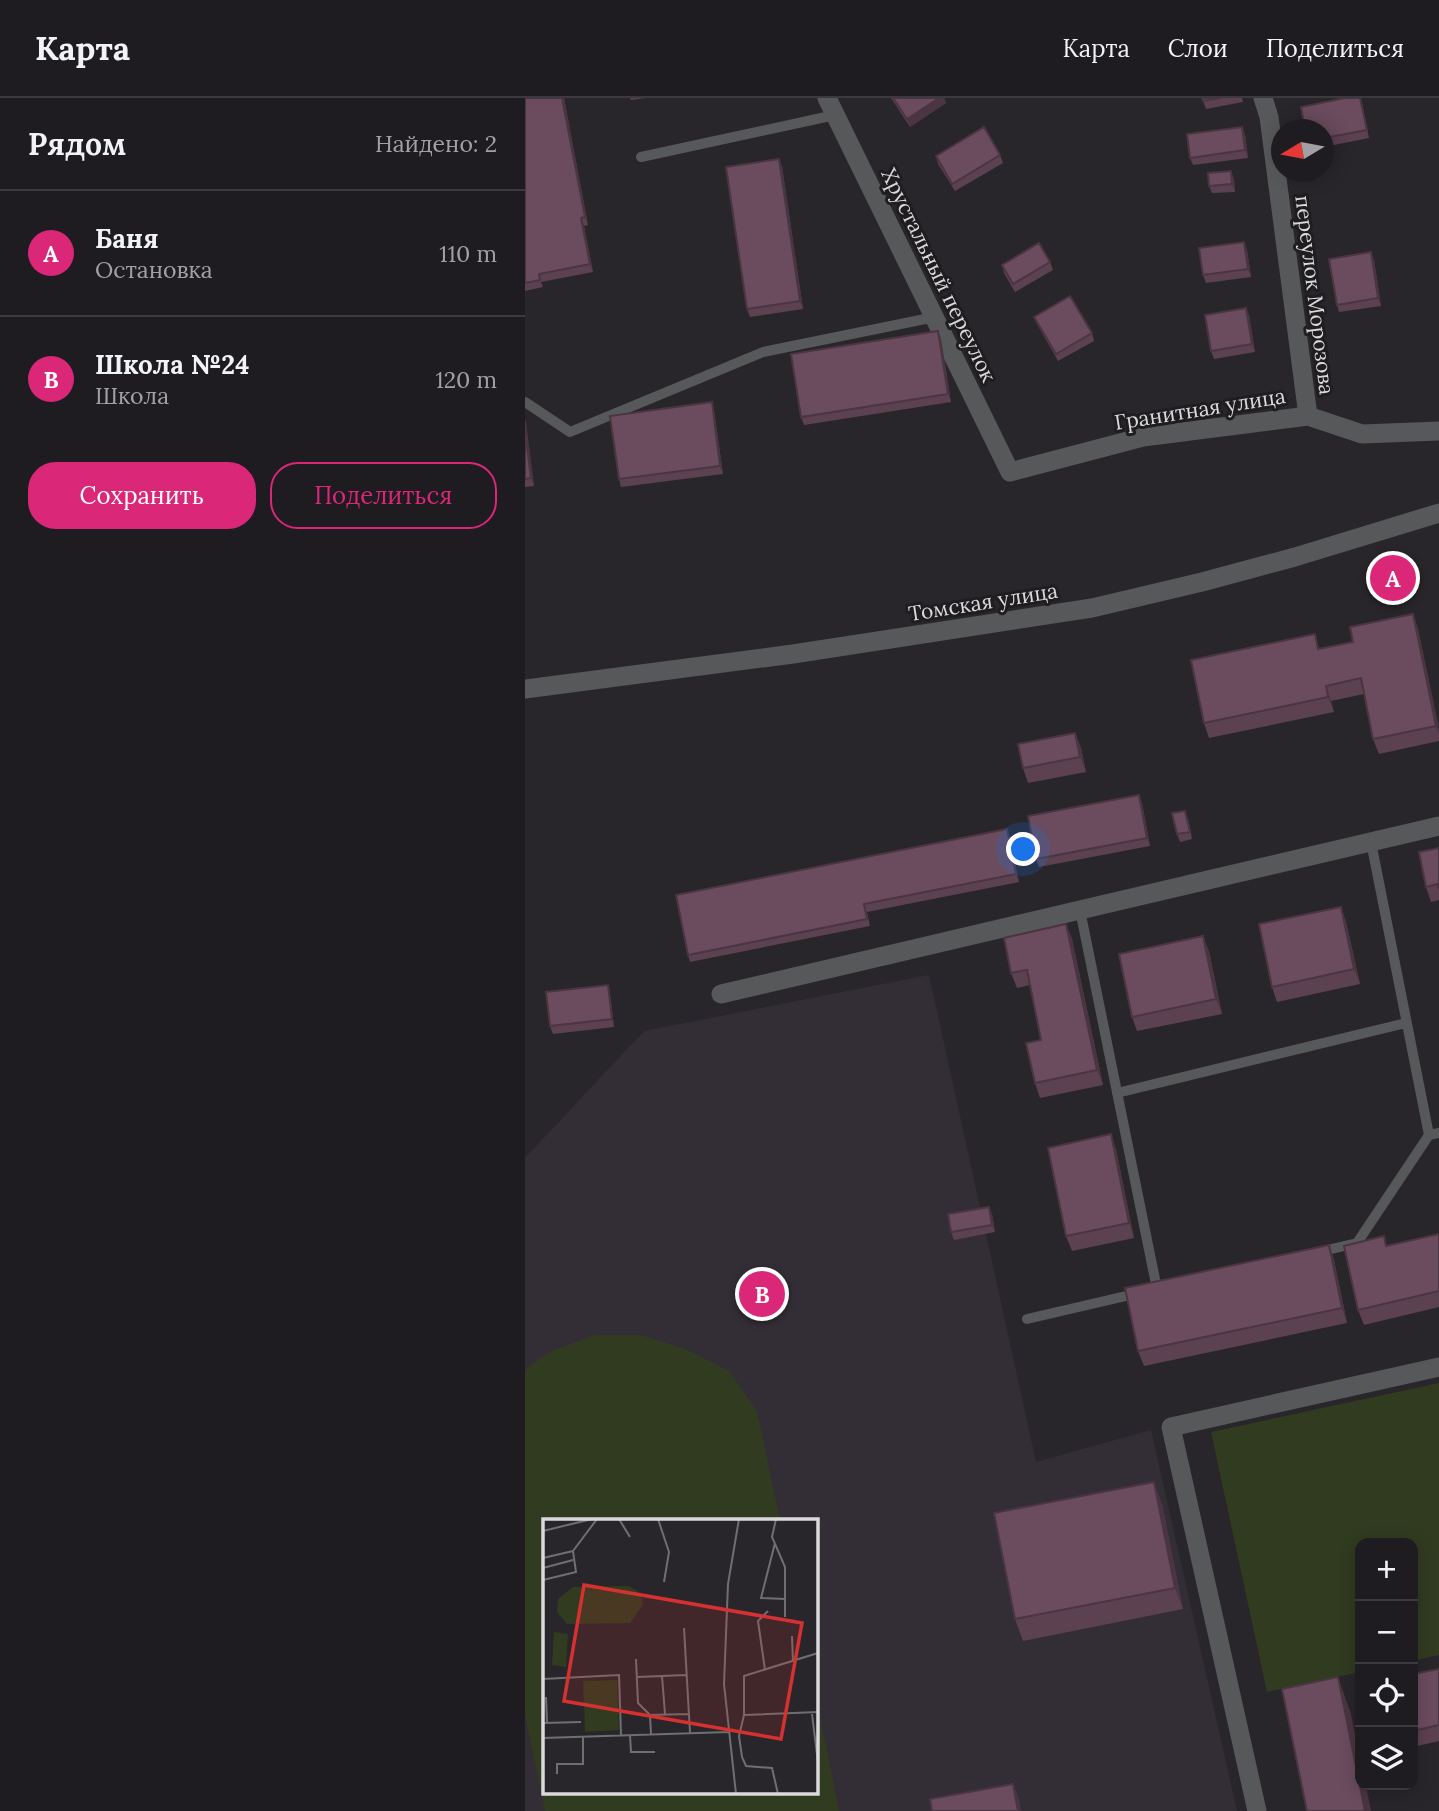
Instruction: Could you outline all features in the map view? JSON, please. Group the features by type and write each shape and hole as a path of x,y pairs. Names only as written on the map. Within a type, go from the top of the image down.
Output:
{"street":[{"name":"переулок Морозова","path":"1263,98 1269,117 1308,416"},
{"name":"Хрустальный переулок","path":"831,106 1010,472"},
{"name":"Гранитная улица","path":"1010,472 1143,436 1308,416 1362,434 1439,431"},
{"name":"Томская улица","path":"525,689 793,654 1092,608 1282,561 1439,513"},
{"path":"721,994 1439,826"},
{"path":"1257,1811 1171,1427 1439,1367"}],"lane":[{"path":"641,157 831,106"},
{"path":"525,402 570,432 763,352 935,317"},
{"path":"1304,1255 1357,1243 1434,1134 1406,1023 1371,842"},
{"path":"1080,910 1157,1289"},
{"path":"1117,1093 1406,1023"},
{"path":"1027,1319 1170,1286"}],"shaded area":[{"path":"929,975 1036,1462 1151,1430 1237,1811 525,1811 525,1158 644,1031"}],"green space":[{"path":"595,1335 641,1335 685,1349 729,1371 757,1411 780,1519 543,1519 543,1794 817,1794 817,1702 839,1811 545,1811 525,1714 525,1370 549,1352"},
{"path":"1439,1383 1439,1655 1418,1660 1418,1538 1355,1538 1355,1673 1267,1692 1211,1432"}],"building":[{"path":"525,98 562,98 585,217 581,218 590,264 539,274 540,280 525,283"},
{"path":"893,98 939,98 907,119"},
{"path":"1345,98 1360,98 1367,130 1334,136 1334,119 1303,119 1301,107"},
{"path":"984,127 1000,155 952,184 936,156"},
{"path":"1242,127 1245,150 1190,158 1187,134"},
{"path":"779,159 800,301 747,309 726,167"},
{"path":"1231,171 1232,184 1209,186 1208,173"},
{"path":"1244,242 1248,269 1203,275 1199,248"},
{"path":"1039,243 1050,262 1013,284 1002,265"},
{"path":"1371,252 1378,298 1337,305 1329,259"},
{"path":"1070,296 1092,333 1056,354 1034,317"},
{"path":"1246,308 1252,344 1211,351 1205,315"},
{"path":"938,331 948,394 801,417 791,354"},
{"path":"712,402 720,466 619,479 610,416"},
{"path":"525,431 531,478 525,479"},
{"path":"1413,614 1436,726 1373,739 1361,678 1326,686 1328,697 1204,723 1191,660 1315,634 1318,649 1353,642 1350,627"},
{"path":"1075,733 1080,757 1023,768 1018,744"},
{"path":"1139,795 1147,838 1036,859 1028,816"},
{"path":"1185,811 1190,832 1177,834 1172,813"},
{"path":"1007,829 1016,874 864,904 867,919 688,955 676,895"},
{"path":"1439,848 1439,889 1438,884 1426,887 1419,852"},
{"path":"1341,907 1354,969 1272,987 1259,924"},
{"path":"1066,924 1097,1070 1035,1083 1026,1043 1041,1040 1027,970 1011,973 1004,938"},
{"path":"1203,936 1216,999 1132,1017 1119,954"},
{"path":"608,985 612,1019 550,1026 546,992"},
{"path":"1111,1134 1129,1223 1066,1236 1048,1148"},
{"path":"989,1207 992,1225 951,1232 948,1214"},
{"path":"1439,1234 1439,1291 1358,1310 1344,1246 1384,1236 1386,1246"},
{"path":"1329,1245 1342,1308 1138,1351 1125,1288"},
{"path":"1154,1482 1175,1588 1015,1619 994,1513"},
{"path":"1439,1669 1439,1725 1418,1730 1418,1727 1418,1673"},
{"path":"1338,1677 1355,1761 1355,1790 1361,1790 1365,1811 1307,1811 1282,1689"},
{"path":"1013,1784 1018,1811 932,1811 930,1799"}],"place":[{"name":"Баня","path":"1393,578"},
{"name":"Школа №24","path":"762,1294"}]}
